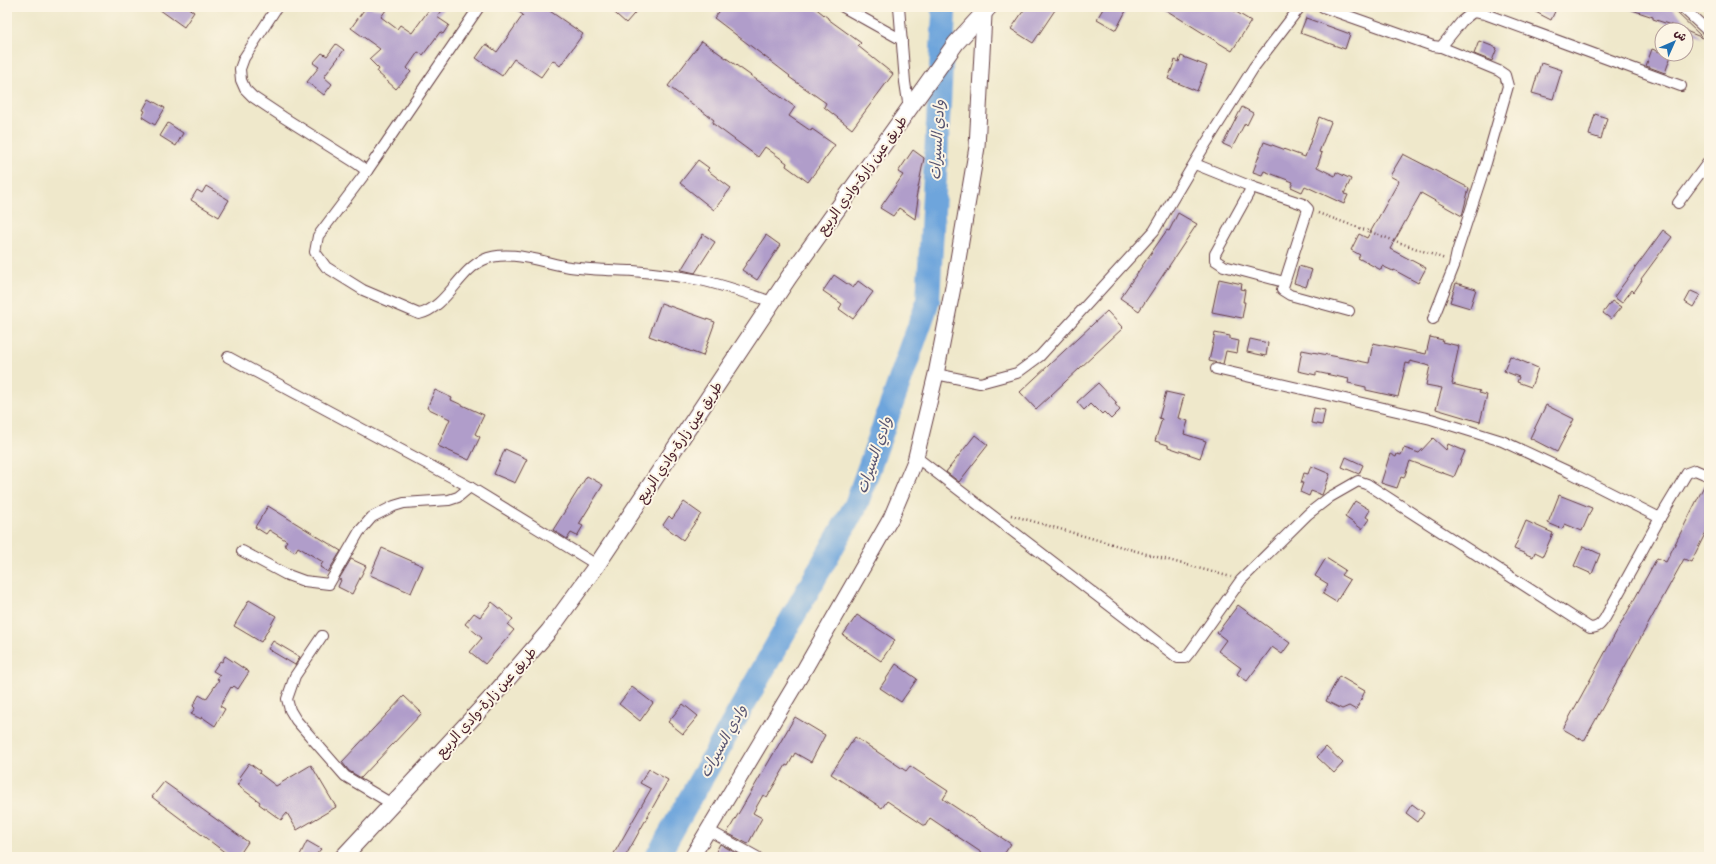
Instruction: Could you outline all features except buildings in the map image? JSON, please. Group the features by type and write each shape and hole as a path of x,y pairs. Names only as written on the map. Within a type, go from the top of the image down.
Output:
{"main road":[{"name":"طريق عين زارة-وادي الربيع","path":"342,857 492,696 549,631 598,565 772,302 956,43 986,11"},
{"path":"692,857 804,670 891,518 904,491 916,457 936,374 977,147 986,11"}],"street":[{"path":"277,7 244,58 240,69 240,80 245,89 253,97 367,171"},
{"path":"479,7 367,171 318,236 315,252 319,260 326,267 363,290 419,314 425,313 455,288 470,270 482,260 495,256 509,256 568,267 634,272 700,280 772,302"},
{"path":"843,7 902,40"},
{"path":"898,7 905,82 910,109"},
{"path":"936,374 980,382 1017,373 1040,356 1154,231 1195,164 1204,145 1254,67 1300,7"},
{"path":"1323,7 1432,46 1441,47 1499,71 1505,75 1508,86 1486,163 1455,263 1434,319"},
{"path":"1682,7 1709,32"},
{"path":"1441,47 1467,16 1473,12 1485,14 1681,86"},
{"path":"1678,203 1709,161"},
{"path":"1195,164 1303,204 1308,209 1282,290 1290,295 1349,311"},
{"path":"1252,186 1215,254 1215,260 1224,266 1284,282"},
{"path":"228,357 470,487 598,565"},
{"path":"1216,369 1431,419 1502,441 1569,472 1660,518"},
{"path":"916,457 1178,658 1185,658 1190,652 1241,580 1308,514 1330,497 1358,481 1380,492 1584,625 1590,628 1595,628 1601,624 1605,618 1660,518 1687,473 1695,470 1709,476"},
{"path":"242,551 285,574 304,581 329,584 359,532 372,517 394,506 458,497 470,487"},
{"path":"322,636 295,676 287,699 290,710 296,720 344,776 392,804"},
{"path":"708,830 757,857"}],"path":[{"path":"1308,209 1455,263"},
{"path":"1005,513 1150,556 1241,580"}],"waterway":[{"name":"وادي السيرات","path":"657,857 856,505 928,301 944,14 942,7"}]}
